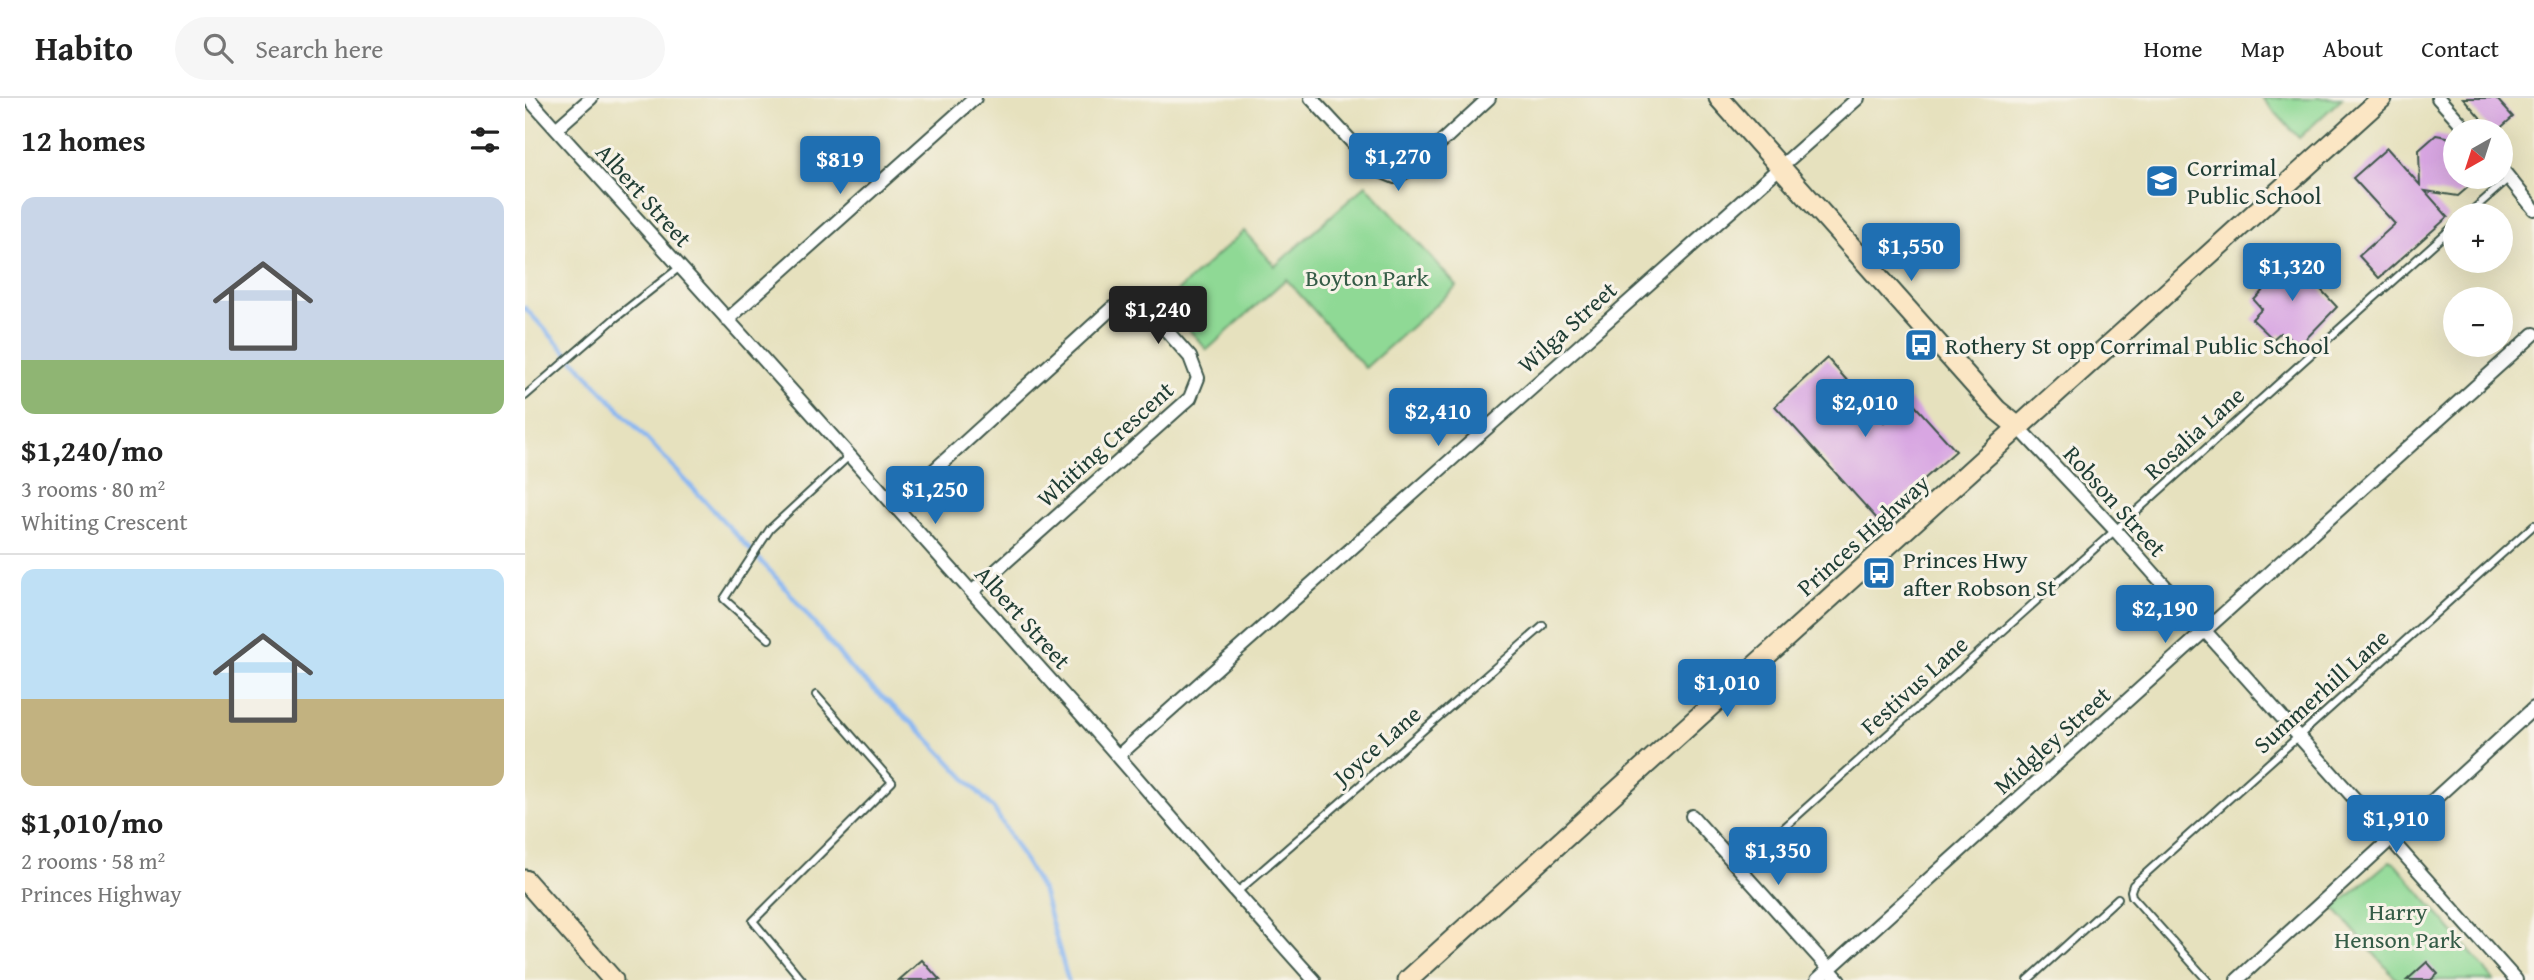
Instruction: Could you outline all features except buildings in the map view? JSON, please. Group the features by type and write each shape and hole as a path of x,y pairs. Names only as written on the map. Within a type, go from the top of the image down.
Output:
{"main road":[{"path":"1719,98 1997,410 2018,427"},
{"name":"Princes Highway","path":"1408,980 2382,98"},
{"path":"525,880 613,980"}],"street":[{"name":"Albert Street","path":"528,98 972,592 1118,756 1235,894 1314,980"},
{"path":"556,129 591,98"},
{"path":"727,320 975,98"},
{"path":"1311,98 1378,170 1395,177 1413,168 1489,98"},
{"name":"Wilga Street","path":"1118,756 1858,98"},
{"path":"2438,98 2457,119"},
{"path":"2513,183 2534,209"},
{"name":"Whiting Crescent","path":"895,506 1112,308 1143,304 1190,357 1198,378 1190,398 972,592"},
{"name":"Midgley Street","path":"1817,980 2534,334"},
{"name":"Robson Street","path":"2018,427 2115,530 2516,980"},
{"path":"2237,980 2534,708"},
{"path":"1692,816 1839,980"}],"lane":[{"path":"2478,203 2491,189"},
{"name":"Rosalia Lane","path":"2115,530 2443,236"},
{"path":"525,396 614,319 680,267"},
{"path":"769,639 724,599 770,529 848,457"},
{"name":"Summerhill Lane","path":"2207,980 2133,896 2133,885 2534,525"},
{"name":"Festivus Lane","path":"1739,868 2115,530"},
{"name":"Joyce Lane","path":"1235,894 1543,625"},
{"path":"803,980 753,921 892,782 816,695"},
{"path":"2028,980 2118,898"}],"green space":[{"path":"2262,98 2342,98 2299,138"},
{"name":"Boyton Park","path":"1366,185 1457,286 1365,368 1286,279 1207,350 1165,302 1244,231 1275,266"},
{"name":"Harry Henson Park","path":"2390,861 2396,864 2494,980 2397,980 2334,908"}],"waterway":[{"path":"525,308 783,585 852,670 922,732 994,809 1043,892 1068,980"}],"place":[{"name":"Corrimal Public School","path":"2162,181"},
{"name":"Rothery St opp Corrimal Public School","path":"1921,345"},
{"name":"Princes Hwy after Robson St","path":"1879,573"}]}
